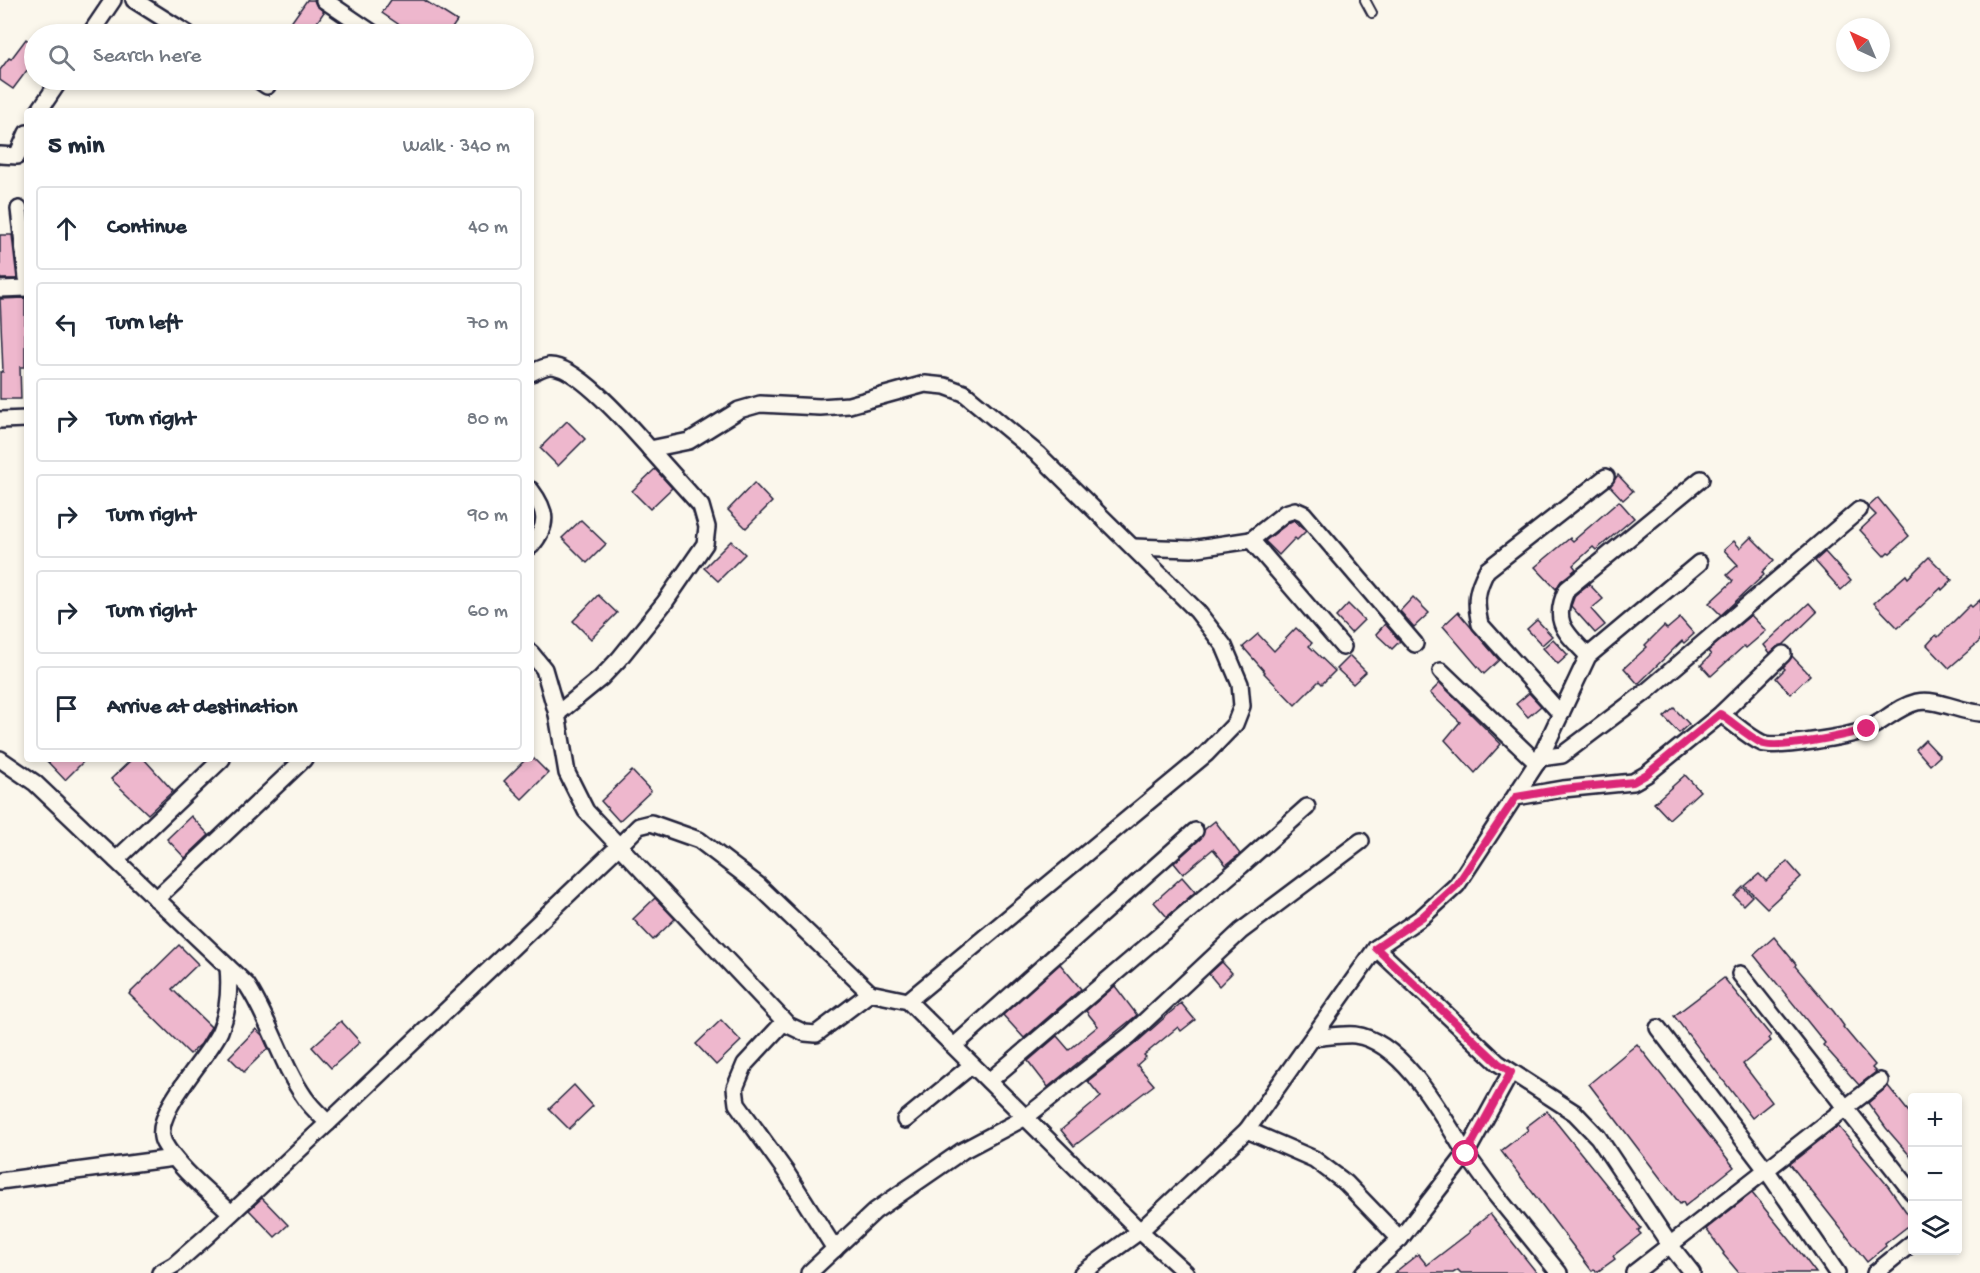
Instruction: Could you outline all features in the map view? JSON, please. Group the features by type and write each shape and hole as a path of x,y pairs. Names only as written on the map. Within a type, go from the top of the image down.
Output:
{"street":[{"path":"97,24 113,0"},
{"path":"134,0 172,24"},
{"path":"324,0 359,24"},
{"path":"41,108 53,90"},
{"path":"0,155 17,156 24,140"},
{"path":"19,209 24,252"},
{"path":"0,289 24,288"},
{"path":"534,372 550,366 587,384 650,449 700,506 707,526 705,544 665,602 620,660 557,714"},
{"path":"650,449 689,441 739,410 760,404 820,407 849,405 925,384 945,386 964,393 1039,454 1197,611 1224,646 1240,684 1242,706 1235,724 1206,754 908,1000"},
{"path":"0,420 24,419"},
{"path":"1561,714 1480,624 1476,604 1480,583 1487,570 1606,477"},
{"path":"1588,656 1563,628 1559,614 1567,589 1701,479"},
{"path":"534,494 543,508 545,517 534,542"},
{"path":"1133,547 1191,549 1251,540 1285,513 1295,510 1304,514 1415,644"},
{"path":"1539,761 1562,755 1647,691 1859,510"},
{"path":"1251,540 1343,647"},
{"path":"1082,1273 1140,1231 1247,1130 1376,948 1422,917 1457,885 1539,761 1588,656 1699,563"},
{"path":"1516,797 1563,789 1633,782 1647,774 1720,714 1783,654"},
{"path":"534,657 544,669 557,714 567,773 586,811 784,1022 805,1033 816,1034 870,993"},
{"path":"1442,671 1539,761"},
{"path":"1720,714 1763,744 1790,744 1851,734 1867,729 1900,708 1920,702 1933,702 1980,713"},
{"path":"0,759 35,783 247,985 261,1006 305,1099 328,1123"},
{"path":"116,860 219,762"},
{"path":"156,899 301,762"},
{"path":"989,1081 1307,807"},
{"path":"165,1272 328,1123 639,826 651,823 699,840 758,885 870,993 908,1000 1140,1231 1186,1273"},
{"path":"954,1046 1195,831"},
{"path":"809,1273 875,1211 963,1151 1026,1117 1130,1035 1241,931 1361,841"},
{"path":"1376,948 1498,1063 1575,1113 1598,1137 1670,1245 1692,1273"},
{"path":"228,967 230,990 221,1030 212,1047 176,1094 163,1127 162,1140 174,1158 231,1213"},
{"path":"1740,974 1908,1187"},
{"path":"784,1022 745,1064 735,1089 737,1104 786,1172 835,1249"},
{"path":"1658,1028 1767,1171 1837,1273"},
{"path":"1313,1038 1355,1035 1382,1045 1404,1065 1434,1104 1495,1194 1559,1273"},
{"path":"905,1120 972,1065"},
{"path":"1363,1273 1400,1239 1466,1154 1511,1072"},
{"path":"1635,1273 1880,1081"},
{"path":"1247,1130 1314,1159 1346,1183 1400,1239"},
{"path":"0,1181 174,1158"},
{"path":"1875,1273 1908,1246"}],"lane":[{"path":"1365,0 1372,13"}],"building":[{"path":"307,0 314,0 324,12 316,24 290,24"},
{"path":"391,0 424,0 457,21 455,24 398,24 382,13"},
{"path":"24,42 24,74 13,89 0,80 0,70 9,58 11,59"},
{"path":"0,235 12,235 17,279 0,279"},
{"path":"24,298 24,367 20,367 21,399 0,399 0,372 3,372 0,299"},
{"path":"567,421 585,439 558,466 540,448"},
{"path":"655,469 672,488 650,509 632,491"},
{"path":"1618,475 1633,491 1623,500 1610,486"},
{"path":"754,483 772,502 746,528 728,510"},
{"path":"1878,498 1909,536 1884,556 1860,530 1876,515 1868,507"},
{"path":"1619,501 1634,518 1596,550 1593,547 1573,565 1576,569 1561,581 1556,589 1535,567 1570,538 1573,541"},
{"path":"581,520 606,544 587,563 562,538"},
{"path":"1294,520 1306,531 1297,540 1295,538 1279,555 1265,541"},
{"path":"1751,537 1774,560 1762,572 1764,575 1721,615 1709,603 1733,581 1727,575 1738,565 1724,550 1734,541 1740,548"},
{"path":"731,541 745,554 718,581 704,568"},
{"path":"1825,552 1851,581 1841,590 1815,561"},
{"path":"1929,557 1952,580 1898,628 1874,603 1906,575 1908,578"},
{"path":"1589,584 1603,599 1591,609 1605,625 1595,633 1571,606 1575,595"},
{"path":"598,595 617,613 591,639 573,621"},
{"path":"1413,597 1429,613 1414,627 1400,611"},
{"path":"1980,600 1980,641 1949,668 1927,645 1970,605 1972,607"},
{"path":"1809,603 1817,612 1783,645 1770,653 1764,645"},
{"path":"1348,604 1364,620 1351,633 1336,617"},
{"path":"1458,612 1499,660 1484,674 1443,626"},
{"path":"1751,615 1766,631 1746,648 1744,646 1711,676 1701,665 1711,655 1708,651"},
{"path":"1680,618 1694,634 1684,643 1682,641 1638,684 1624,668 1647,647 1645,645 1664,626 1667,629"},
{"path":"1537,620 1552,636 1542,645 1527,629"},
{"path":"1385,624 1400,641 1392,649 1376,634"},
{"path":"1296,628 1312,643 1309,646 1335,671 1322,684 1319,681 1295,705 1243,647 1258,634 1274,651"},
{"path":"1553,639 1568,655 1558,664 1543,648"},
{"path":"1350,656 1366,672 1353,684 1337,669"},
{"path":"1792,656 1810,675 1790,694 1776,678 1785,669 1783,667"},
{"path":"1440,683 1501,744 1475,773 1445,740 1460,722 1430,693"},
{"path":"1529,693 1541,706 1528,717 1516,704"},
{"path":"1674,708 1689,724 1679,733 1664,717"},
{"path":"1925,740 1940,756 1930,765 1916,749"},
{"path":"534,759 548,773 522,799 504,781 523,762 534,762"},
{"path":"48,762 83,762 65,780"},
{"path":"129,762 147,762 173,791 148,814 111,779"},
{"path":"632,771 651,791 619,821 601,801"},
{"path":"1685,775 1700,791 1669,819 1654,803"},
{"path":"191,816 209,835 185,858 167,839"},
{"path":"1215,821 1240,854 1226,865 1213,849 1183,874 1174,863 1201,838 1205,829"},
{"path":"1787,861 1801,877 1767,908 1745,886 1759,874 1766,881"},
{"path":"1182,877 1195,892 1167,917 1154,902"},
{"path":"1743,887 1752,896 1743,905 1734,896"},
{"path":"655,898 675,919 653,940 633,919"},
{"path":"1774,937 1875,1065 1872,1068 1876,1072 1859,1085 1823,1045 1825,1043 1754,955"},
{"path":"179,945 198,964 172,989 211,1027 201,1044 190,1054 129,994"},
{"path":"1222,962 1232,973 1219,986 1209,974"},
{"path":"1060,964 1081,989 1024,1038 1003,1015"},
{"path":"1724,978 1771,1036 1769,1038 1771,1041 1743,1064 1772,1102 1752,1118 1674,1016"},
{"path":"1115,986 1137,1015 1048,1087 1028,1061 1057,1036 1069,1050 1098,1026 1086,1011"},
{"path":"1181,1003 1195,1020 1181,1031 1178,1027 1144,1055 1146,1057 1137,1065 1154,1085 1074,1146 1061,1130 1101,1097 1088,1081"},
{"path":"721,1020 741,1041 716,1065 696,1044"},
{"path":"341,1021 360,1042 331,1068 312,1047"},
{"path":"256,1029 262,1035 268,1048 244,1072 229,1057"},
{"path":"1637,1044 1734,1167 1685,1206 1683,1202 1680,1204 1589,1084"},
{"path":"574,1085 593,1106 569,1129 549,1109"},
{"path":"1888,1086 1908,1111 1908,1153 1886,1128 1868,1103"},
{"path":"1547,1111 1641,1228 1638,1231 1641,1234 1613,1256 1615,1259 1597,1272 1594,1269 1592,1271 1501,1151 1528,1130 1526,1127"},
{"path":"1838,1126 1888,1186 1908,1214 1908,1226 1867,1262 1790,1164"},
{"path":"1752,1193 1816,1273 1739,1273 1723,1254 1706,1229"},
{"path":"262,1198 288,1225 275,1237 249,1210"},
{"path":"1490,1214 1537,1273 1461,1273 1458,1270 1453,1273 1394,1273 1418,1254 1427,1265"}],"route":[{"path":"1466,1154 1511,1072 1498,1063 1376,948 1422,917 1457,885 1516,797 1563,789 1633,782 1647,774 1720,714 1763,744 1790,744 1851,734 1867,729"}]}
